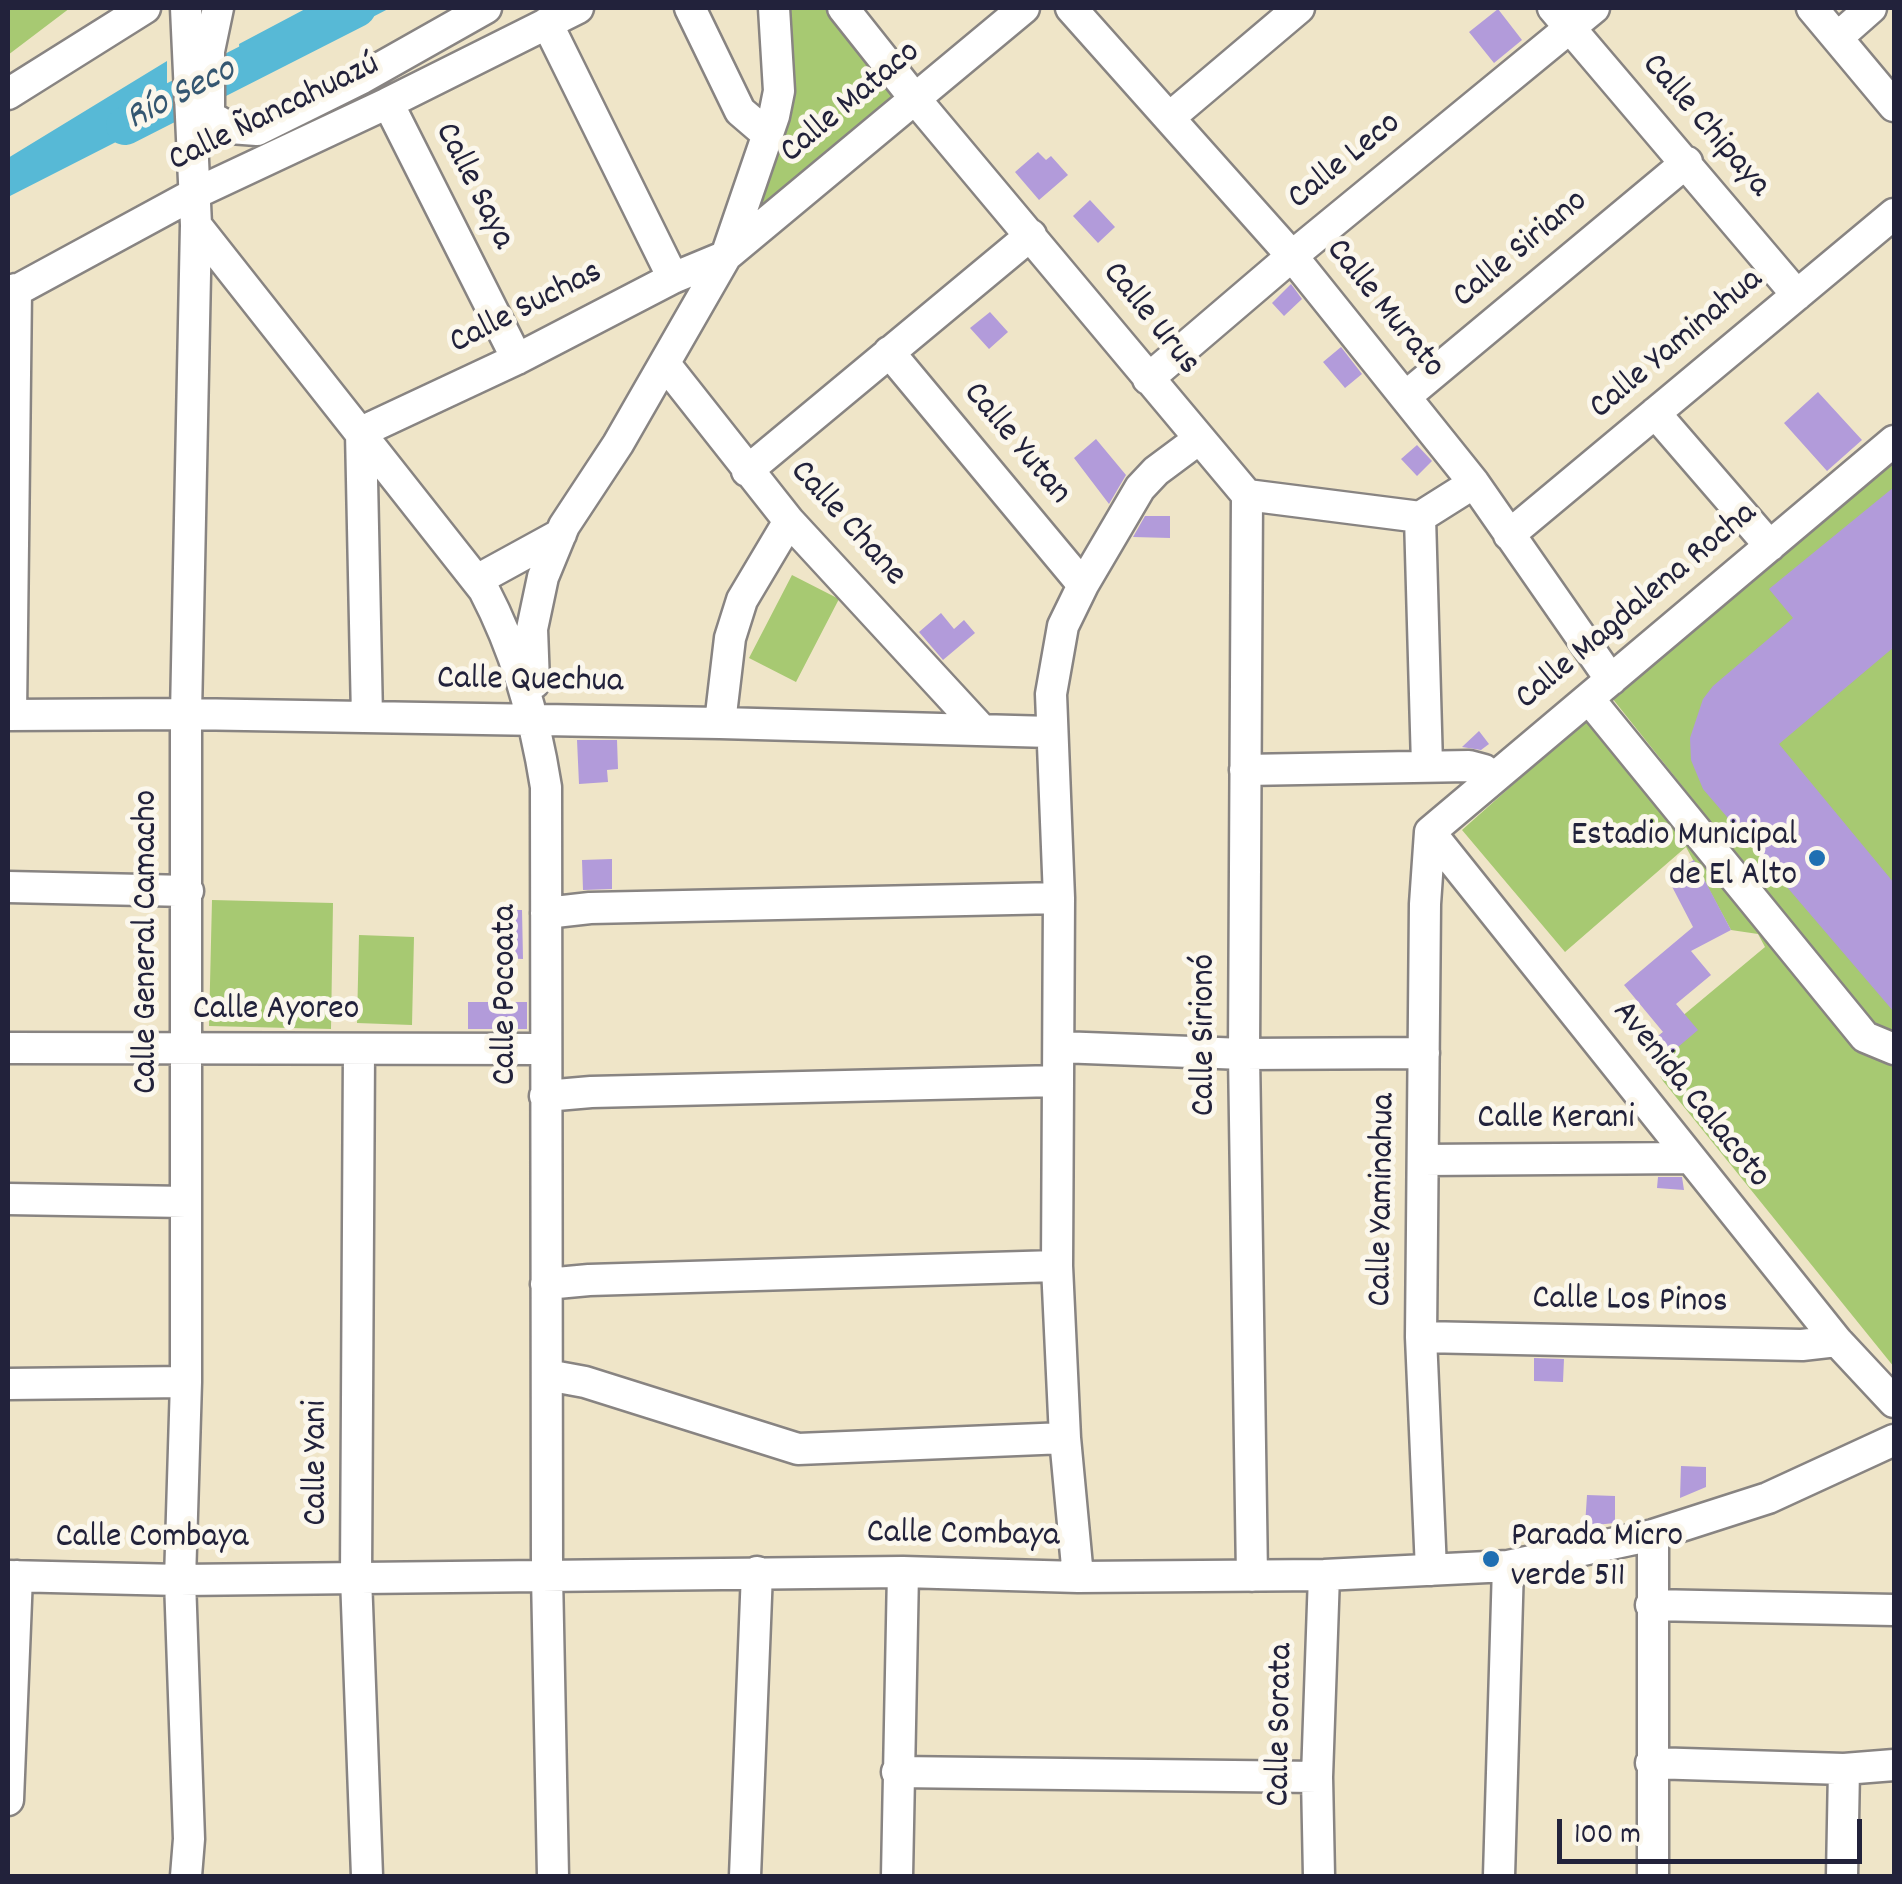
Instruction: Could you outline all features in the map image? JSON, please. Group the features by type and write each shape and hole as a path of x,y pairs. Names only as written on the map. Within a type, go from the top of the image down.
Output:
{"street":[{"path":"8,94 145,8"},
{"name":"Calle General Camacho","path":"186,8 199,52 200,119 194,194 186,714 186,1382 180,1580 189,1821 186,1876"},
{"path":"199,52 218,8"},
{"path":"200,119 230,128 257,130 362,78 486,8"},
{"name":"Calle Ñancahuazú","path":"12,292 194,194 578,8"},
{"path":"690,8 740,111 768,135"},
{"path":"535,721 532,629 543,577 561,534 726,256 768,135 778,91 774,8"},
{"name":"Calle Urus","path":"843,8 1247,495"},
{"name":"Calle Mataco","path":"726,256 1024,8"},
{"name":"Calle Murato","path":"1071,8 1292,256 1474,482 1600,689 1865,1037 1894,1049"},
{"path":"1169,118 1298,8"},
{"name":"Calle Leco","path":"1148,379 1561,18 1594,8"},
{"path":"1812,8 1894,106"},
{"path":"1837,38 1871,8"},
{"name":"Calle Chipaya","path":"1561,18 1797,295"},
{"path":"547,23 673,278"},
{"name":"Calle Saya","path":"388,103 517,359"},
{"name":"Calle Siriano","path":"1405,398 1687,162"},
{"name":"Calle Yaminahua","path":"1509,535 1894,214"},
{"name":"Calle Pocoata","path":"196,225 477,580 508,636 535,721 546,787 546,1575 553,1876"},
{"path":"747,471 1030,235"},
{"name":"Calle Suchas","path":"361,432 517,359 673,278 726,256"},
{"path":"9,715 12,292"},
{"name":"Calle Yutan","path":"889,352 1083,585"},
{"name":"Calle Chane","path":"665,364 789,521 981,729"},
{"path":"1655,413 1770,546"},
{"path":"361,432 367,717"},
{"path":"1078,1577 1064,1438 1057,1266 1059,898 1051,694 1063,626 1083,585 1140,488 1199,439"},
{"name":"Calle Magdalena Rocha","path":"1430,832 1894,441"},
{"path":"1247,495 1420,517 1474,482"},
{"name":"Calle Sirionó","path":"1247,495 1244,1054 1252,1576"},
{"path":"1420,517 1427,765"},
{"path":"720,723 730,638 742,600 789,521"},
{"path":"477,580 561,534"},
{"name":"Calle Quechua","path":"9,715 186,714 1050,732"},
{"path":"1245,770 1470,766 1494,778"},
{"name":"Calle Yaminahua","path":"1430,832 1425,904 1420,1337 1431,1570"},
{"name":"Avenida Calacoto","path":"1430,832 1837,1341 1894,1402"},
{"path":"8,887 188,892"},
{"path":"546,912 1059,898"},
{"path":"1059,1047 1244,1054 1424,1053"},
{"name":"Calle Ayoreo","path":"8,1048 546,1049"},
{"name":"Calle Yani","path":"359,1050 356,1576 367,1876"},
{"path":"545,1096 1057,1081"},
{"name":"Calle Kerani","path":"1423,1160 1690,1158"},
{"path":"8,1199 186,1202"},
{"path":"546,1284 1057,1266"},
{"name":"Calle Los Pinos","path":"1420,1337 1802,1344 1837,1341"},
{"path":"547,1375 585,1382 798,1449 1064,1438"},
{"path":"8,1384 186,1382"},
{"name":"Calle Combaya","path":"12,1576 180,1580 757,1572 1252,1576 1508,1566 1653,1535 1768,1498 1894,1440"},
{"path":"1653,1535 1650,1605 1653,1876"},
{"path":"1500,1876 1508,1566"},
{"path":"746,1876 757,1572"},
{"path":"897,1876 903,1572"},
{"name":"Calle Sorata","path":"1319,1876 1317,1776 1324,1575"},
{"path":"8,1800 12,1576"},
{"path":"1650,1605 1894,1610"},
{"path":"1651,1763 1844,1769 1894,1766"},
{"path":"1842,1876 1844,1769"},
{"path":"897,1772 1317,1776"}],"green space":[{"path":"8,8 70,8 8,55"},
{"path":"790,8 832,8 899,94 751,221 787,118"},
{"name":"Estadio Municipal de El Alto","path":"1894,462 1894,1034 1867,1018 1612,698"},
{"path":"792,575 839,599 796,682 749,658"},
{"path":"1590,716 1894,1062 1894,1367 1663,1081 1644,1048 1765,947 1758,934 1731,930 1686,847 1565,952 1462,830"},
{"path":"212,900 333,903 331,1029 209,1026"},
{"path":"359,935 414,937 412,1025 357,1023"}],"water":[{"path":"307,8 390,8 243,84 239,44"},
{"path":"167,61 167,116 8,197 8,158"}],"building":[{"path":"1498,9 1522,40 1494,63 1469,32"},
{"path":"1038,152 1046,160 1051,156 1068,175 1039,200 1015,172"},
{"path":"1090,200 1115,227 1098,243 1073,216"},
{"path":"1291,284 1302,299 1284,316 1272,303"},
{"path":"990,312 1008,332 989,349 970,328"},
{"path":"1341,347 1362,374 1345,388 1323,362"},
{"path":"1818,392 1862,440 1827,471 1784,423"},
{"path":"1096,439 1126,475 1109,504 1074,458"},
{"path":"1417,445 1432,461 1417,476 1401,459"},
{"path":"1894,487 1894,647 1779,744 1894,883 1894,1012 1703,789 1691,760 1690,738 1703,699 1713,686 1793,618 1769,589"},
{"path":"1145,516 1170,516 1170,538 1133,537"},
{"path":"941,613 954,629 964,620 975,633 943,660 919,632"},
{"path":"1479,731 1489,744 1481,750 1462,747"},
{"path":"577,740 617,740 618,769 607,770 608,782 579,784"},
{"path":"612,859 612,889 583,890 582,860"},
{"path":"1694,860 1731,930 1691,951 1711,975 1676,1004 1698,1030 1664,1059 1650,1042 1663,1032 1624,985 1693,927 1666,875"},
{"path":"503,910 522,910 523,959 503,958"},
{"path":"468,1002 527,1002 527,1029 468,1029"},
{"path":"1658,1177 1682,1177 1684,1190 1657,1188"},
{"path":"1534,1358 1564,1359 1563,1382 1534,1381"},
{"path":"1681,1466 1706,1467 1706,1487 1680,1498"},
{"path":"1587,1495 1615,1496 1615,1523 1585,1526"}],"waterway":[{"name":"Río Seco","path":"125,126 357,8"}],"place":[{"name":"Estadio Municipal de El Alto","path":"1817,858"},
{"name":"Parada Micro verde 511","path":"1491,1559"}]}
